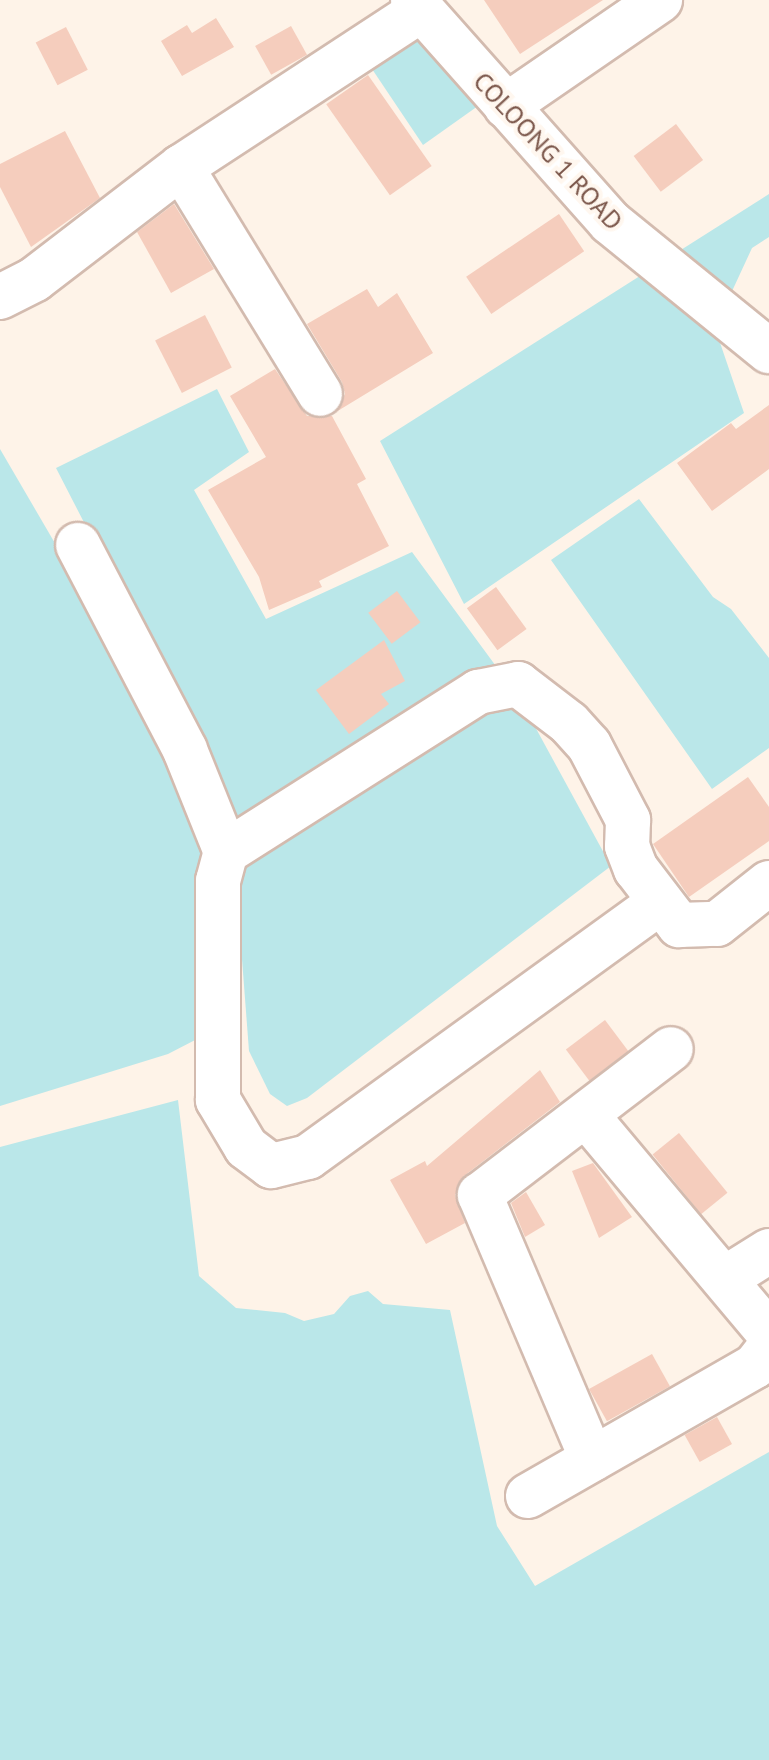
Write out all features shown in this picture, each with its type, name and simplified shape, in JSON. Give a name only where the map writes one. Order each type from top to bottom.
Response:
[{"type":"street","points":[[506,106],[660,0]]},
{"type":"street","points":[[0,297],[35,279],[181,167],[417,5]]},
{"type":"street","name":"COLOONG 1 ROAD","points":[[417,5],[610,222],[769,351]]},
{"type":"street","points":[[181,167],[320,394]]},
{"type":"street","points":[[78,545],[185,750],[226,852],[218,881],[218,1100],[246,1147],[271,1166],[308,1157],[659,903]]},
{"type":"street","points":[[226,852],[478,692],[501,684],[518,684],[569,723],[589,745],[628,820],[627,846],[636,869],[659,903],[679,925],[702,928],[732,915],[769,883]]},
{"type":"street","points":[[592,1459],[480,1195],[671,1049]]},
{"type":"street","points":[[586,1115],[726,1278],[769,1333]]},
{"type":"street","points":[[726,1278],[769,1251]]},
{"type":"street","points":[[528,1496],[755,1366],[769,1348]]},
{"type":"water","points":[[416,20],[485,101],[423,145],[368,63]]},
{"type":"water","points":[[769,194],[769,237],[752,248],[715,328],[744,413],[464,604],[380,441]]},
{"type":"water","points":[[217,389],[249,452],[194,490],[266,619],[412,552],[501,673],[221,836],[144,639],[56,468]]},
{"type":"water","points":[[0,449],[133,677],[204,848],[199,1038],[168,1054],[0,1106]]},
{"type":"water","points":[[639,499],[713,597],[731,609],[769,658],[769,748],[712,789],[551,560]]},
{"type":"water","points":[[515,690],[611,866],[307,1098],[287,1106],[270,1094],[249,1051],[234,854]]},
{"type":"water","points":[[178,1100],[199,1276],[236,1308],[285,1313],[304,1321],[334,1314],[350,1296],[368,1291],[383,1304],[450,1310],[497,1526],[535,1586],[769,1452],[769,1760],[0,1760],[0,1147]]},
{"type":"building","points":[[484,0],[603,0],[520,54]]},
{"type":"building","points":[[216,18],[234,47],[182,76],[161,41],[187,25],[192,33]]},
{"type":"building","points":[[291,26],[307,55],[271,75],[255,46]]},
{"type":"building","points":[[66,27],[88,70],[57,85],[36,42]]},
{"type":"building","points":[[368,75],[432,166],[390,195],[326,104]]},
{"type":"building","points":[[676,124],[703,160],[661,192],[634,156]]},
{"type":"building","points":[[65,131],[100,198],[31,247],[0,187],[0,164]]},
{"type":"building","points":[[174,204],[214,269],[171,293],[137,232]]},
{"type":"building","points":[[559,214],[584,251],[491,314],[466,277]]},
{"type":"building","points":[[367,289],[378,307],[397,293],[433,353],[336,412],[345,394],[342,382],[307,324]]},
{"type":"building","points":[[205,315],[232,368],[182,393],[155,340]]},
{"type":"building","points":[[275,369],[307,416],[332,416],[366,479],[357,484],[389,546],[319,581],[322,587],[269,610],[259,577],[208,490],[266,457],[230,396]]},
{"type":"building","points":[[769,405],[769,469],[712,511],[677,463],[731,423],[736,429]]},
{"type":"building","points":[[496,587],[527,629],[497,650],[467,608]]},
{"type":"building","points":[[397,591],[420,622],[392,644],[368,613]]},
{"type":"building","points":[[384,640],[405,681],[381,694],[389,704],[349,734],[316,690]]},
{"type":"building","points":[[748,777],[769,807],[769,841],[689,897],[653,844]]},
{"type":"building","points":[[605,1020],[628,1051],[589,1081],[566,1049]]},
{"type":"building","points":[[540,1070],[560,1102],[464,1176],[455,1195],[465,1223],[426,1244],[390,1180],[425,1161],[427,1166]]},
{"type":"building","points":[[679,1133],[727,1193],[701,1214],[653,1154]]},
{"type":"building","points":[[593,1163],[632,1217],[599,1238],[572,1171]]},
{"type":"building","points":[[526,1192],[545,1225],[525,1237],[511,1203]]},
{"type":"building","points":[[652,1354],[670,1386],[607,1421],[589,1389]]},
{"type":"building","points":[[717,1417],[732,1444],[700,1462],[685,1435]]}]
